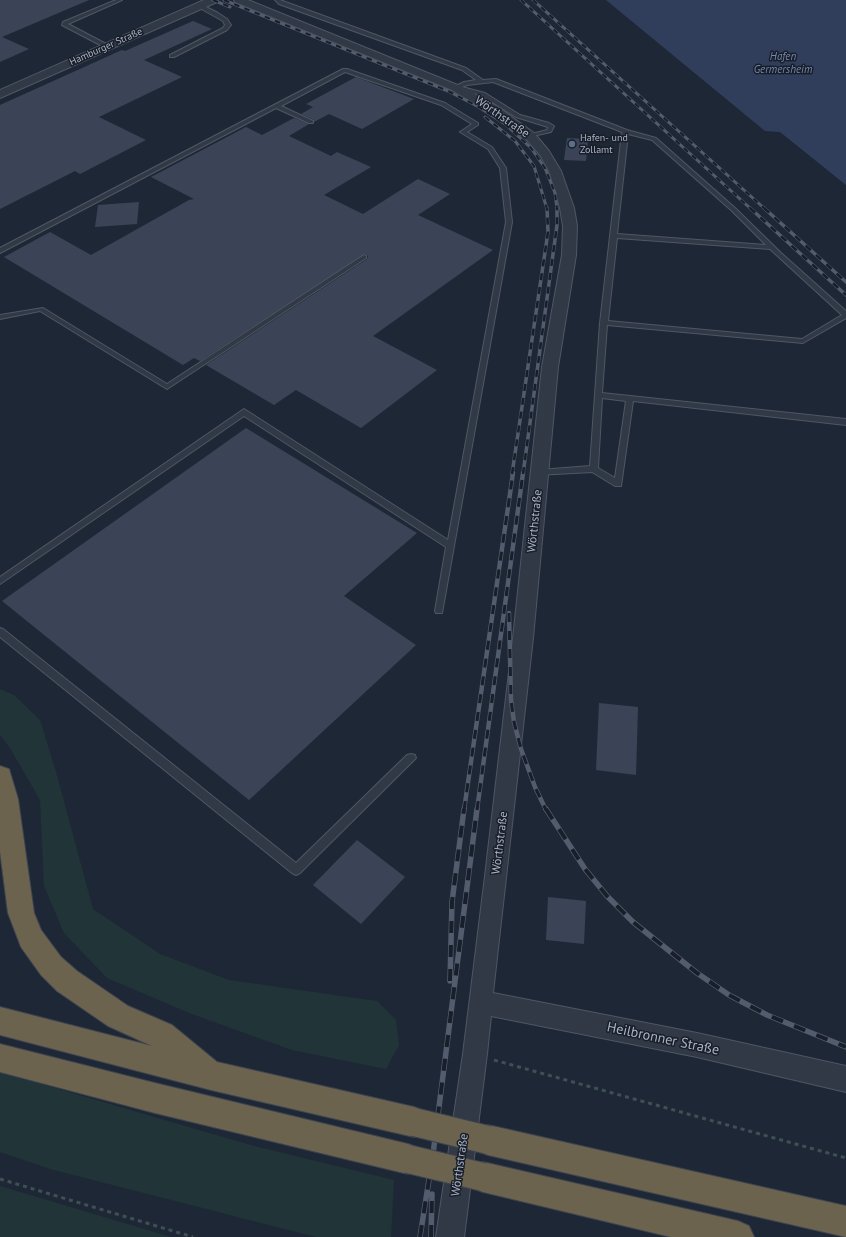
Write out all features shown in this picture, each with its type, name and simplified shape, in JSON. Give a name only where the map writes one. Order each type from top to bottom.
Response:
[{"type":"highway","points":[[0,777],[6,799],[4,825],[21,913],[31,938],[51,966],[67,982],[118,1016],[162,1036],[211,1075]]},
{"type":"highway","points":[[0,1021],[211,1075],[846,1222]]},
{"type":"highway","points":[[0,1058],[155,1098],[738,1237]]},
{"type":"street","name":"Hamburger Straße","points":[[0,94],[212,0]]},
{"type":"street","name":"Wörthstraße","points":[[239,0],[456,88],[494,110],[530,136],[545,154],[555,171],[567,208],[570,226],[569,255],[550,367],[540,473],[497,868],[475,1054],[450,1237]]},
{"type":"street","name":"Heilbronner Straße","points":[[480,1002],[697,1045],[846,1079]]},
{"type":"lane","points":[[108,47],[66,25],[65,23],[120,0]]},
{"type":"lane","points":[[278,0],[281,3],[464,70],[481,81]]},
{"type":"lane","points":[[172,56],[225,30],[228,25],[225,20],[200,6]]},
{"type":"lane","points":[[0,251],[345,70],[443,104],[476,124],[463,132],[490,148],[503,168],[510,222],[439,611]]},
{"type":"lane","points":[[456,88],[466,83],[494,80],[625,131],[654,139],[734,209],[772,247],[846,315],[803,341],[604,324]]},
{"type":"lane","points":[[456,88],[483,94],[518,116],[551,126],[549,131],[530,136]]},
{"type":"lane","points":[[276,106],[312,122]]},
{"type":"lane","points":[[594,469],[604,324],[625,131]]},
{"type":"lane","points":[[613,236],[772,247]]},
{"type":"lane","points":[[0,318],[41,309],[167,386],[364,257]]},
{"type":"lane","points":[[598,395],[846,422]]},
{"type":"lane","points":[[540,473],[576,469],[594,469],[618,484],[630,399]]},
{"type":"lane","points":[[0,581],[244,412],[451,546]]},
{"type":"lane","points":[[0,632],[296,870],[411,758]]},
{"type":"path","points":[[475,1054],[846,1158]]},
{"type":"path","points":[[0,1179],[193,1237]]},
{"type":"green space","points":[[0,689],[14,695],[40,720],[56,772],[93,909],[160,954],[229,980],[377,1001],[396,1020],[399,1045],[386,1069],[292,1050],[189,1013],[107,978],[64,933],[44,886],[40,800],[10,748],[0,735]]},
{"type":"green space","points":[[0,1072],[254,1146],[394,1180],[391,1237],[316,1237],[50,1169],[0,1152]]},
{"type":"green space","points":[[0,1186],[171,1237],[0,1237]]},
{"type":"water","name":"Hafen Germersheim","points":[[606,0],[846,0],[846,185],[780,132],[765,131]]},
{"type":"building","points":[[0,0],[89,0],[2,37],[29,49],[0,62]]},
{"type":"building","points":[[193,21],[212,29],[144,60],[182,77],[99,117],[146,140],[80,174],[75,171],[0,209],[0,105],[122,50],[125,51]]},
{"type":"building","points":[[356,77],[414,99],[362,129],[329,114],[314,122],[314,120],[301,114],[313,107],[306,104]]},
{"type":"building","points":[[294,118],[309,124],[289,136],[331,156],[337,152],[371,167],[324,195],[363,214],[418,179],[450,194],[418,215],[493,250],[373,336],[437,370],[361,428],[296,390],[274,405],[206,365],[367,259],[368,256],[365,254],[200,361],[194,358],[183,365],[4,257],[50,232],[91,255],[189,200],[194,199],[151,177],[246,127],[262,135]]},
{"type":"building","points":[[567,138],[588,139],[586,161],[564,160]]},
{"type":"building","points":[[139,202],[137,224],[95,227],[98,205]]},
{"type":"building","points":[[246,428],[417,533],[344,596],[416,645],[249,800],[2,601]]},
{"type":"building","points":[[599,703],[638,707],[636,775],[596,770]]},
{"type":"building","points":[[357,840],[405,877],[361,924],[313,885]]},
{"type":"building","points":[[548,897],[586,901],[584,944],[546,940]]},
{"type":"railway","points":[[213,0],[230,7]]},
{"type":"railway","points":[[224,0],[448,91],[477,106],[505,124],[531,148],[545,168],[555,193],[557,209]]},
{"type":"railway","points":[[521,0],[751,209]]},
{"type":"railway","points":[[533,0],[765,209]]},
{"type":"railway","points":[[485,117],[515,141],[534,166],[547,209]]},
{"type":"railway","points":[[512,474],[548,232],[547,208]]},
{"type":"railway","points":[[750,208],[846,295]]},
{"type":"railway","points":[[764,208],[846,282]]},
{"type":"railway","points":[[523,474],[557,225],[557,209]]},
{"type":"railway","points":[[464,810],[513,473]]},
{"type":"railway","points":[[477,810],[523,473]]},
{"type":"railway","points":[[509,613],[511,700],[514,722],[521,749],[535,787],[546,810]]},
{"type":"railway","points":[[450,981],[452,902],[464,809]]},
{"type":"railway","points":[[420,1237],[433,1154],[477,809]]},
{"type":"railway","points":[[546,809],[585,869],[607,896],[633,922],[697,973],[729,995],[767,1015],[846,1047]]},
{"type":"railway","points":[[431,1237],[432,1194]]},
{"type":"place","name":"Hafen- und Zollamt","points":[[572,144]]}]
